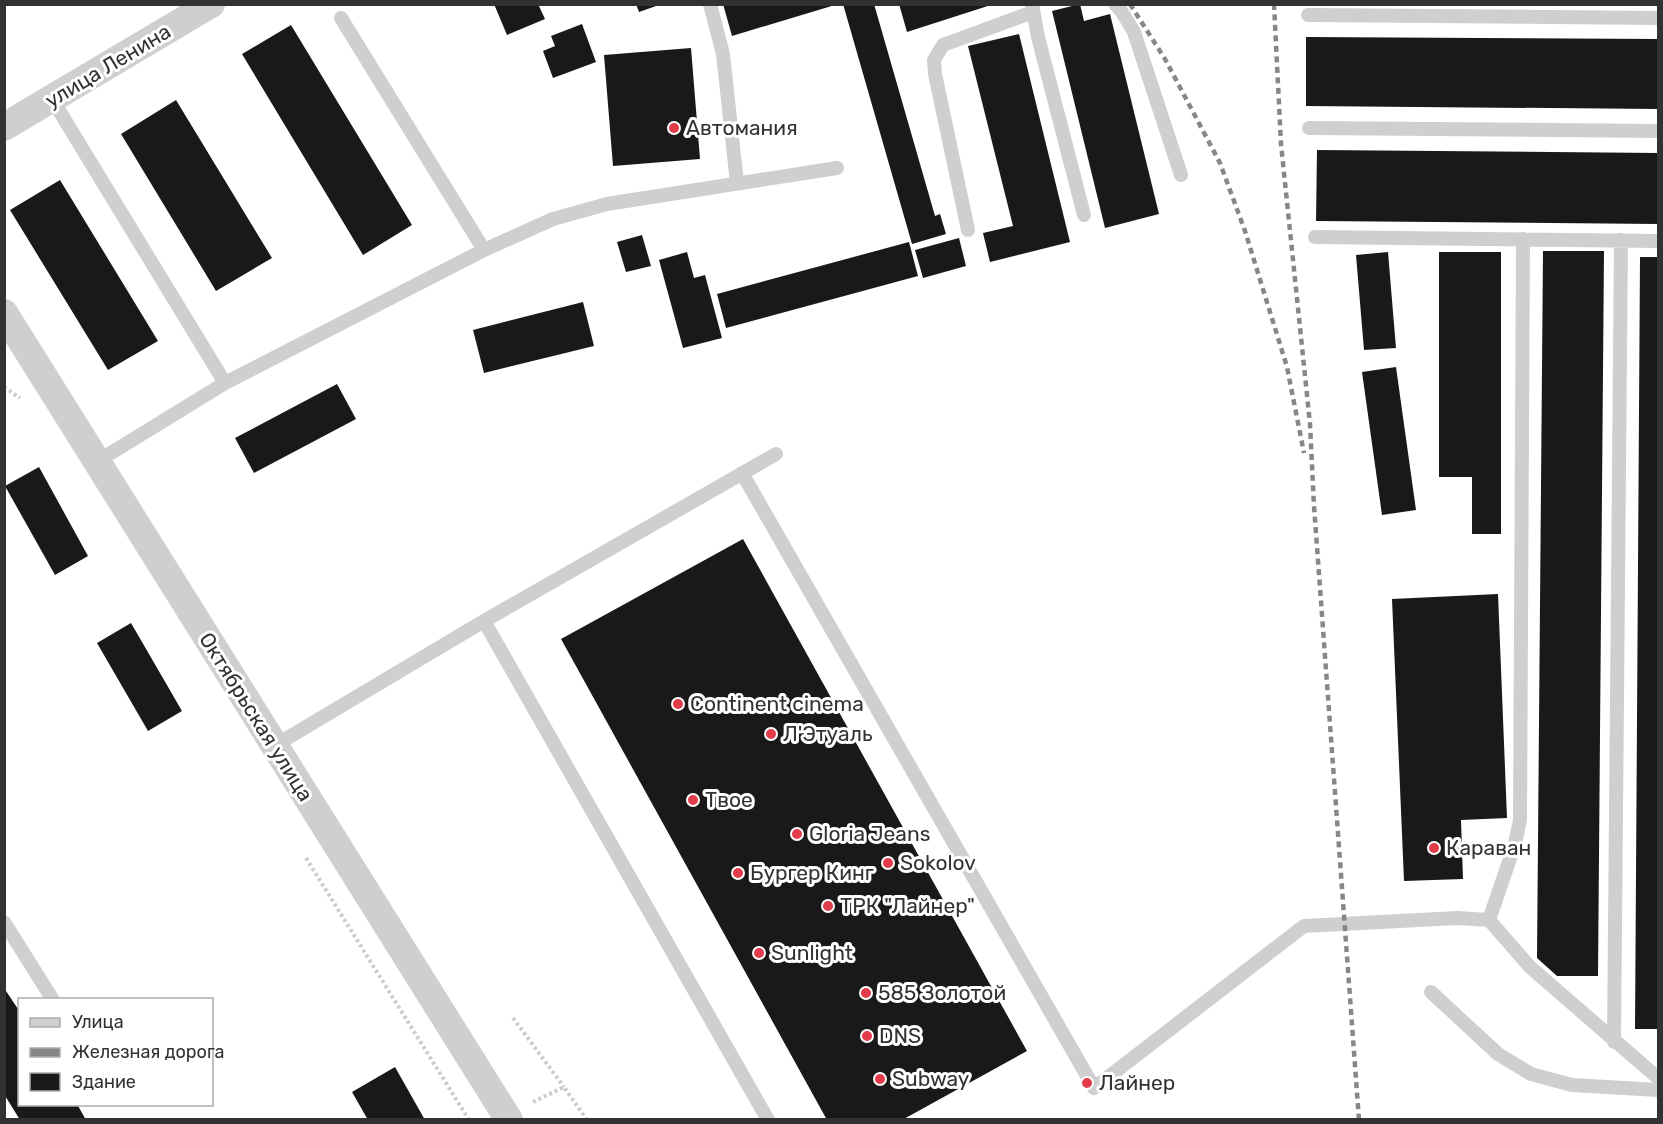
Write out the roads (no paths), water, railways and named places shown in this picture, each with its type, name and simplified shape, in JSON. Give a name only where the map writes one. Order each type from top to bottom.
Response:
[{"type":"street","name":"улица Ленина","points":[[4,128],[212,4]]},
{"type":"street","name":"Октябрьская улица","points":[[4,313],[508,1118]]},
{"type":"lane","points":[[710,4],[723,54],[737,183]]},
{"type":"lane","points":[[1115,4],[1134,32],[1181,175]]},
{"type":"lane","points":[[968,230],[934,60],[943,45],[1032,8],[1084,215]]},
{"type":"lane","points":[[1308,15],[1659,18]]},
{"type":"lane","points":[[341,18],[484,250]]},
{"type":"lane","points":[[52,99],[225,383]]},
{"type":"lane","points":[[1309,128],[1659,131]]},
{"type":"lane","points":[[98,461],[225,383],[484,250],[553,219],[607,204],[837,168]]},
{"type":"lane","points":[[1315,237],[1659,241]]},
{"type":"lane","points":[[1489,920],[1515,844],[1520,820],[1523,239]]},
{"type":"lane","points":[[1614,1041],[1622,240]]},
{"type":"lane","points":[[274,746],[484,621],[776,454]]},
{"type":"lane","points":[[742,473],[1094,1088],[1304,926],[1457,918],[1489,920],[1530,967],[1659,1078]]},
{"type":"lane","points":[[484,621],[768,1119]]},
{"type":"lane","points":[[4,922],[52,998]]},
{"type":"lane","points":[[1431,992],[1498,1054],[1531,1074],[1572,1085],[1659,1090]]},
{"type":"railway","points":[[1130,4],[1165,59],[1220,163],[1245,231],[1287,367],[1304,453]]},
{"type":"railway","points":[[1274,4],[1281,144],[1310,424],[1359,1120]]},
{"type":"place","name":"Автомания","points":[[674,128]]},
{"type":"place","name":"Continent cinema","points":[[678,704]]},
{"type":"place","name":"Л'Этуаль","points":[[771,734]]},
{"type":"place","name":"Твое","points":[[693,800]]},
{"type":"place","name":"Gloria Jeans","points":[[797,834]]},
{"type":"place","name":"Караван","points":[[1434,848]]},
{"type":"place","name":"Sokolov","points":[[888,863]]},
{"type":"place","name":"Бургер Кинг","points":[[738,873]]},
{"type":"place","name":"ТРК \"Лайнер\"","points":[[828,906]]},
{"type":"place","name":"Sunlight","points":[[759,953]]},
{"type":"place","name":"585 Золотой","points":[[866,993]]},
{"type":"place","name":"DNS","points":[[867,1036]]},
{"type":"place","name":"Subway","points":[[880,1079]]},
{"type":"place","name":"Лайнер","points":[[1087,1083]]}]
